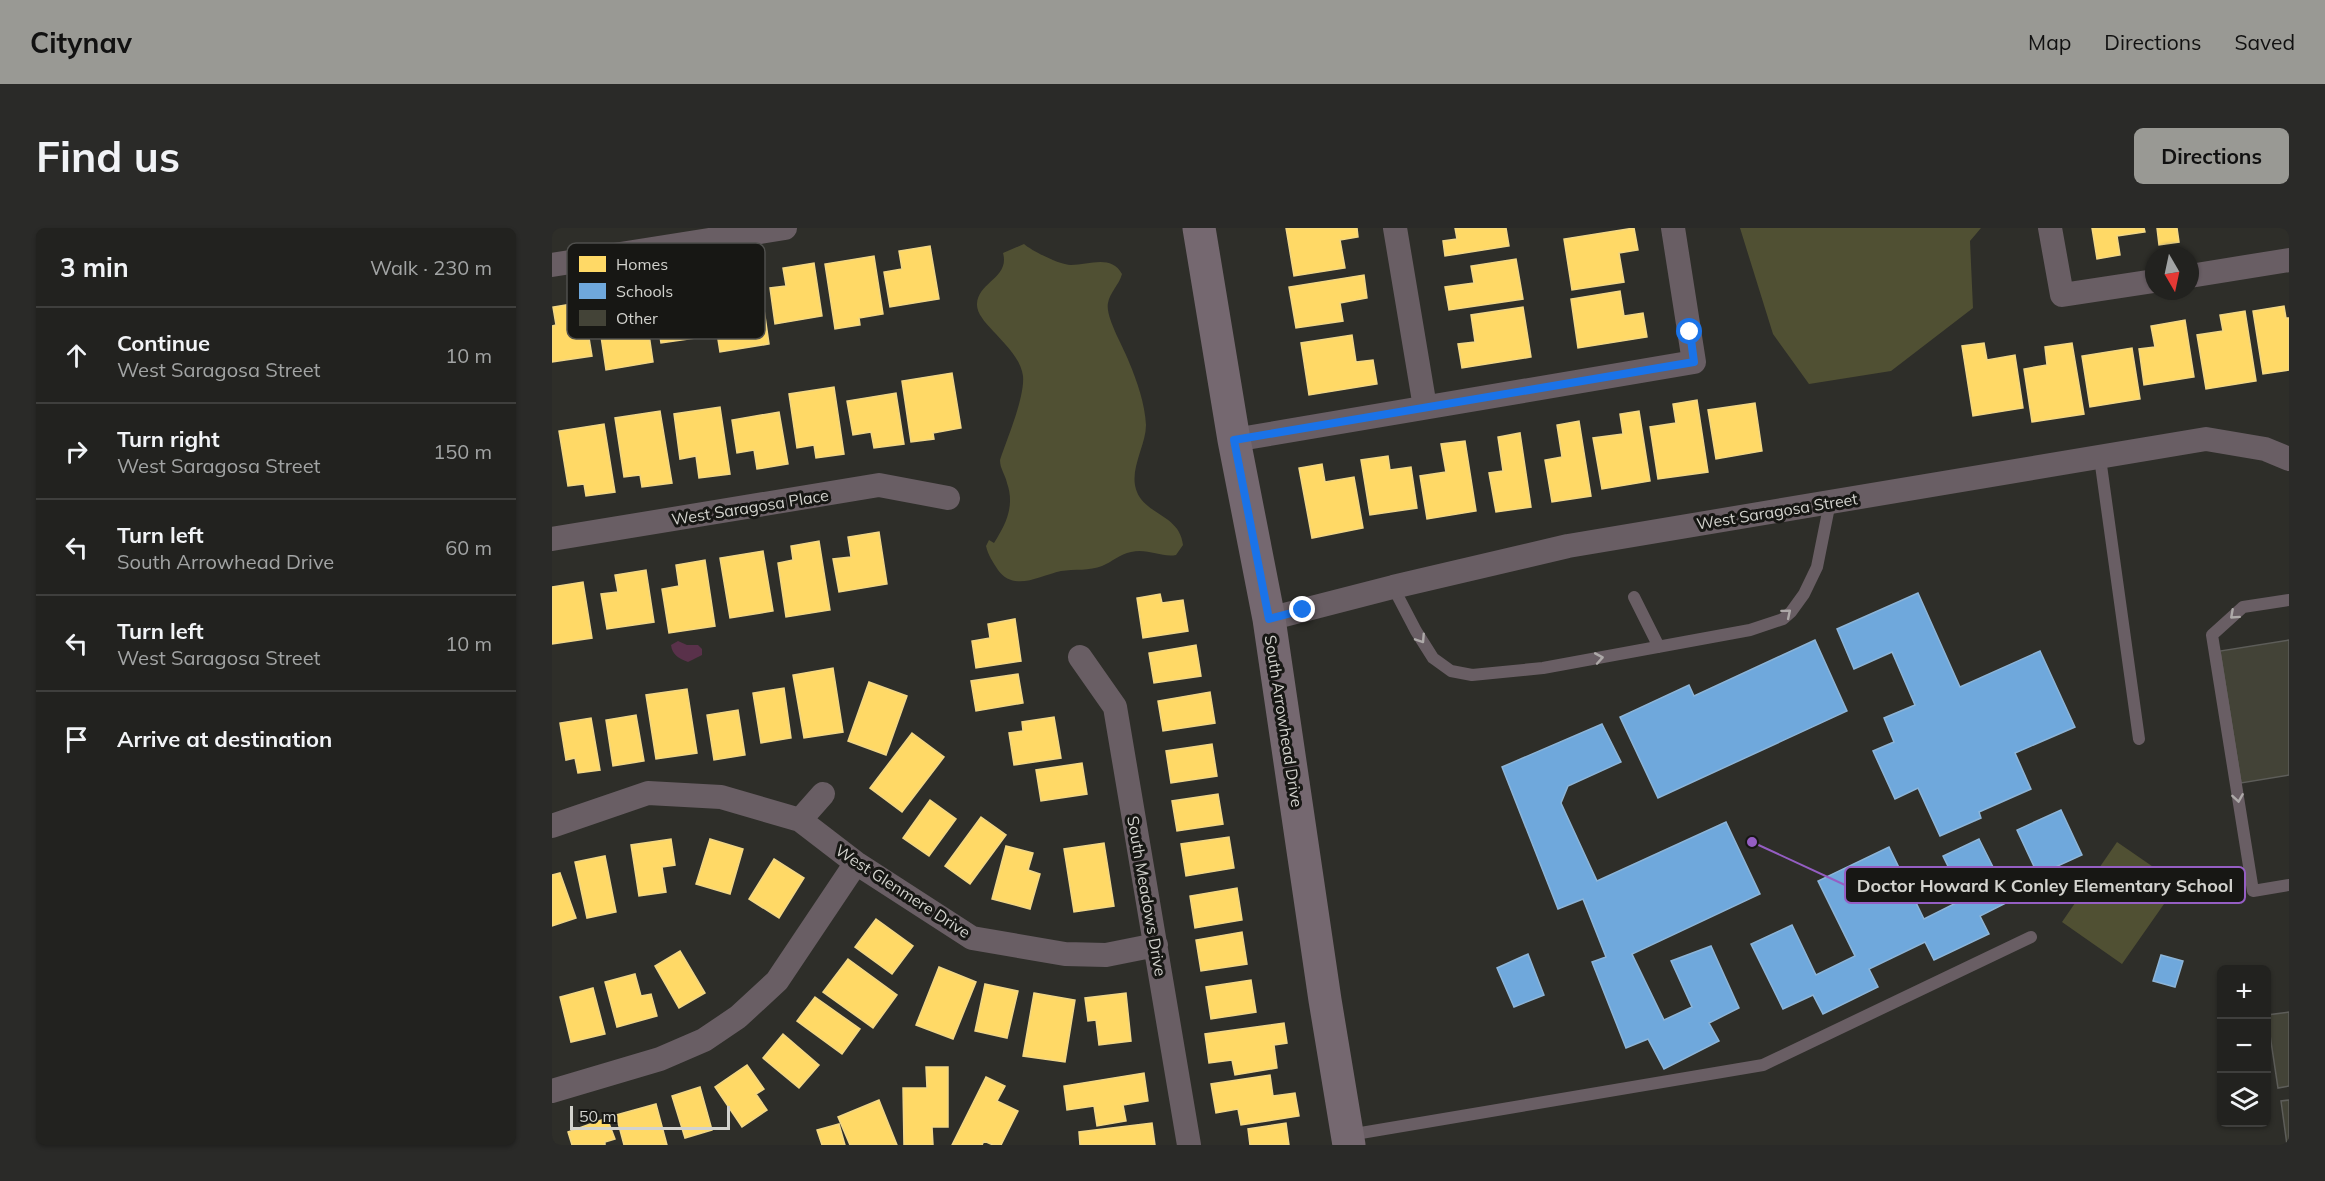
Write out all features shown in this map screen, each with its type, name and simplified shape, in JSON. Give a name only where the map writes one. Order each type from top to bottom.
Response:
[{"type":"street","points":[[691,243],[785,228]]},
{"type":"street","name":"South Arrowhead Drive","points":[[1199,228],[1234,440],[1269,619],[1348,1140]]},
{"type":"street","points":[[1395,228],[1425,408]]},
{"type":"street","points":[[1234,440],[1694,362],[1673,228]]},
{"type":"street","points":[[2050,228],[2062,296],[2145,282]]},
{"type":"street","points":[[2199,275],[2289,260]]},
{"type":"street","points":[[552,265],[567,263]]},
{"type":"street","name":"West Saragosa Street","points":[[1269,619],[1568,546],[2206,439],[2265,449],[2289,459]]},
{"type":"street","name":"West Saragosa Place","points":[[552,540],[879,485],[948,498]]},
{"type":"street","name":"South Meadows Drive","points":[[1080,657],[1115,707],[1189,1145]]},
{"type":"street","name":"West Glenmere Drive","points":[[552,826],[648,793],[721,796],[800,820],[856,863],[972,938],[1065,954],[1106,955],[1156,945]]},
{"type":"street","points":[[800,820],[823,794]]},
{"type":"street","points":[[552,1091],[660,1059],[704,1040],[738,1017],[777,981],[856,863]]},
{"type":"lane","points":[[2100,458],[2139,739]]},
{"type":"lane","points":[[1393,587],[1433,658],[1451,671],[1472,675],[1543,668],[1749,630],[1783,619],[1804,594],[1817,567],[1830,502]]},
{"type":"lane","points":[[1634,597],[1659,647]]},
{"type":"lane","points":[[2289,600],[2243,607],[2212,635],[2253,891],[2289,885]]},
{"type":"lane","points":[[1348,1140],[1763,1065],[2031,937]]},
{"type":"green space","points":[[1740,228],[1981,228],[1970,241],[1973,308],[1891,371],[1809,384],[1773,334]]},
{"type":"green space","points":[[1024,244],[1039,254],[1060,263],[1071,265],[1106,262],[1112,264],[1122,274],[1109,299],[1108,309],[1138,385],[1145,417],[1145,433],[1136,467],[1135,484],[1141,500],[1170,521],[1181,535],[1183,545],[1176,555],[1137,551],[1123,554],[1097,568],[1061,571],[1036,579],[1019,581],[1004,577],[989,555],[986,546],[989,540],[994,543],[1010,507],[1009,491],[1000,460],[1018,406],[1023,376],[1014,355],[983,319],[977,304],[982,290],[1002,268],[1003,253]]},
{"type":"green space","points":[[2117,842],[2178,884],[2122,964],[2062,922]]},
{"type":"shaded area","points":[[678,641],[687,645],[698,645],[702,649],[702,655],[688,662],[679,658],[671,645]]},
{"type":"building: Homes","points":[[1286,228],[1357,228],[1358,237],[1340,240],[1345,268],[1294,276]]},
{"type":"building: Homes","points":[[1455,228],[1506,228],[1509,246],[1445,256],[1443,241],[1457,239]]},
{"type":"building: Homes","points":[[1634,228],[1638,250],[1619,253],[1624,282],[1572,290],[1564,239]]},
{"type":"building: Homes","points":[[2092,228],[2144,228],[2145,232],[2117,236],[2120,255],[2097,259]]},
{"type":"building: Homes","points":[[2157,228],[2177,228],[2179,242],[2159,245]]},
{"type":"building: Homes","points":[[930,246],[939,299],[890,307],[884,272],[902,269],[899,251]]},
{"type":"building: Homes","points":[[874,256],[883,314],[859,318],[860,325],[835,329],[825,264]]},
{"type":"building: Homes","points":[[1516,259],[1523,299],[1449,310],[1445,287],[1474,283],[1471,266]]},
{"type":"building: Homes","points":[[814,263],[822,316],[775,324],[770,288],[786,286],[783,268]]},
{"type":"building: Homes","points":[[1364,275],[1367,298],[1340,303],[1343,321],[1296,328],[1289,287]]},
{"type":"building: Homes","points":[[1620,291],[1624,316],[1643,313],[1647,337],[1578,348],[1571,299]]},
{"type":"building: Homes","points":[[567,305],[567,339],[589,339],[592,356],[552,362],[552,326],[556,325],[553,307]]},
{"type":"building: Homes","points":[[2284,306],[2286,318],[2289,318],[2289,370],[2263,374],[2253,311]]},
{"type":"building: Homes","points":[[1523,307],[1531,357],[1462,368],[1458,344],[1475,342],[1471,315]]},
{"type":"building: Homes","points":[[2245,311],[2256,381],[2206,389],[2197,335],[2223,331],[2220,315]]},
{"type":"building: Homes","points":[[765,316],[769,344],[720,352],[718,339],[765,339]]},
{"type":"building: Homes","points":[[2185,320],[2194,377],[2144,385],[2139,349],[2155,347],[2151,326]]},
{"type":"building: Homes","points":[[1352,335],[1356,362],[1373,360],[1377,384],[1309,395],[1301,343]]},
{"type":"building: Homes","points":[[601,339],[650,339],[653,362],[606,370]]},
{"type":"building: Homes","points":[[660,339],[688,339],[661,343]]},
{"type":"building: Homes","points":[[1984,343],[1987,360],[2015,355],[2023,408],[1973,416],[1962,346]]},
{"type":"building: Homes","points":[[2072,343],[2084,414],[2032,422],[2024,369],[2047,365],[2045,347]]},
{"type":"building: Homes","points":[[2132,348],[2140,399],[2090,407],[2082,356]]},
{"type":"building: Homes","points":[[952,373],[961,428],[933,433],[934,439],[911,442],[902,381]]},
{"type":"building: Homes","points":[[834,387],[844,454],[816,458],[814,445],[797,448],[789,394]]},
{"type":"building: Homes","points":[[896,393],[904,444],[874,448],[871,432],[853,435],[847,401]]},
{"type":"building: Homes","points":[[1697,400],[1708,472],[1658,479],[1650,427],[1676,423],[1673,404]]},
{"type":"building: Homes","points":[[1755,403],[1762,451],[1716,459],[1708,410]]},
{"type":"building: Homes","points":[[720,407],[730,474],[699,478],[696,456],[680,459],[674,414]]},
{"type":"building: Homes","points":[[660,411],[672,483],[642,487],[640,475],[624,477],[615,418]]},
{"type":"building: Homes","points":[[1639,411],[1650,481],[1602,489],[1593,438],[1623,434],[1620,414]]},
{"type":"building: Homes","points":[[779,412],[788,464],[757,469],[754,450],[737,453],[732,420]]},
{"type":"building: Homes","points":[[1579,421],[1591,496],[1552,502],[1545,460],[1562,457],[1557,425]]},
{"type":"building: Homes","points":[[604,424],[615,492],[586,496],[584,484],[568,486],[559,431]]},
{"type":"building: Homes","points":[[1520,433],[1531,507],[1496,512],[1489,473],[1503,471],[1498,437]]},
{"type":"building: Homes","points":[[1465,441],[1476,511],[1427,519],[1420,476],[1446,472],[1441,444]]},
{"type":"building: Homes","points":[[1388,456],[1390,470],[1411,467],[1417,508],[1370,515],[1361,460]]},
{"type":"building: Homes","points":[[1322,464],[1325,482],[1354,477],[1363,528],[1312,538],[1299,468]]},
{"type":"building: Homes","points":[[879,532],[887,584],[839,592],[833,559],[851,557],[848,537]]},
{"type":"building: Homes","points":[[819,541],[830,610],[786,617],[778,563],[793,560],[791,546]]},
{"type":"building: Homes","points":[[763,551],[773,611],[730,618],[720,558]]},
{"type":"building: Homes","points":[[705,560],[715,626],[669,633],[662,589],[679,586],[676,565]]},
{"type":"building: Homes","points":[[646,570],[654,622],[607,629],[601,594],[618,592],[615,575]]},
{"type":"building: Homes","points":[[583,582],[592,638],[552,644],[552,587]]},
{"type":"building: Homes","points":[[1160,594],[1162,603],[1183,600],[1188,631],[1143,638],[1137,598]]},
{"type":"building: Homes","points":[[1015,619],[1021,661],[976,668],[972,641],[990,638],[988,624]]},
{"type":"building: Homes","points":[[1196,645],[1201,676],[1154,683],[1149,653]]},
{"type":"building: Homes","points":[[833,668],[843,732],[804,738],[793,675]]},
{"type":"building: Homes","points":[[1018,674],[1023,703],[976,711],[971,681]]},
{"type":"building: Homes","points":[[869,682],[907,696],[886,755],[848,741]]},
{"type":"building: Homes","points":[[784,688],[791,738],[761,743],[753,693]]},
{"type":"building: Homes","points":[[687,689],[697,753],[656,759],[646,695]]},
{"type":"building: Homes","points":[[1210,692],[1215,723],[1163,731],[1158,701]]},
{"type":"building: Homes","points":[[738,710],[745,755],[714,760],[707,715]]},
{"type":"building: Homes","points":[[636,715],[644,761],[613,766],[606,720]]},
{"type":"building: Homes","points":[[1054,717],[1061,758],[1014,765],[1009,733],[1023,731],[1022,722]]},
{"type":"building: Homes","points":[[591,718],[600,770],[578,773],[575,758],[566,760],[560,723]]},
{"type":"building: Homes","points":[[912,733],[944,757],[902,812],[870,788]]},
{"type":"building: Homes","points":[[1212,744],[1217,776],[1171,783],[1166,751]]},
{"type":"building: Homes","points":[[1082,763],[1087,794],[1041,801],[1036,770]]},
{"type":"building: Homes","points":[[1218,794],[1223,824],[1177,831],[1172,801]]},
{"type":"building: Homes","points":[[930,800],[956,819],[929,856],[903,838]]},
{"type":"building: Homes","points":[[981,817],[1006,835],[970,884],[945,866]]},
{"type":"building: Homes","points":[[1229,837],[1234,868],[1186,876],[1181,844]]},
{"type":"building: Homes","points":[[671,839],[675,865],[662,867],[666,892],[639,896],[631,845]]},
{"type":"building: Homes","points":[[710,839],[743,849],[730,894],[696,884]]},
{"type":"building: Homes","points":[[1104,843],[1114,906],[1074,912],[1064,849]]},
{"type":"building: Homes","points":[[1006,846],[1033,853],[1028,870],[1040,874],[1030,909],[992,899]]},
{"type":"building: Homes","points":[[605,856],[616,912],[587,918],[575,862]]},
{"type":"building: Homes","points":[[774,859],[804,878],[779,918],[749,899]]},
{"type":"building: Homes","points":[[560,873],[576,918],[552,926],[552,875]]},
{"type":"building: Homes","points":[[1237,888],[1242,920],[1195,928],[1190,896]]},
{"type":"building: Homes","points":[[876,919],[913,946],[892,974],[855,947]]},
{"type":"building: Homes","points":[[1242,932],[1247,964],[1201,971],[1196,940]]},
{"type":"building: Homes","points":[[680,951],[705,993],[679,1008],[655,966]]},
{"type":"building: Homes","points":[[848,959],[897,995],[873,1028],[823,992]]},
{"type":"building: Homes","points":[[939,967],[976,982],[953,1039],[916,1025]]},
{"type":"building: Homes","points":[[635,974],[641,996],[651,994],[657,1016],[617,1027],[605,982]]},
{"type":"building: Homes","points":[[1251,980],[1256,1012],[1211,1019],[1206,987]]},
{"type":"building: Homes","points":[[985,984],[1018,991],[1007,1038],[975,1031]]},
{"type":"building: Homes","points":[[593,988],[605,1034],[571,1042],[560,997]]},
{"type":"building: Homes","points":[[1034,993],[1075,1000],[1065,1062],[1023,1056]]},
{"type":"building: Homes","points":[[1126,993],[1131,1041],[1099,1045],[1096,1020],[1088,1021],[1085,998]]},
{"type":"building: Homes","points":[[815,997],[860,1029],[842,1054],[797,1021]]},
{"type":"building: Homes","points":[[1284,1023],[1287,1043],[1274,1045],[1277,1068],[1235,1075],[1232,1060],[1209,1063],[1205,1034]]},
{"type":"building: Homes","points":[[783,1034],[819,1065],[799,1088],[763,1058]]},
{"type":"building: Homes","points":[[747,1065],[764,1089],[756,1094],[767,1110],[742,1127],[715,1087]]},
{"type":"building: Homes","points":[[926,1067],[948,1067],[948,1127],[932,1127],[933,1145],[904,1145],[903,1088],[927,1088]]},
{"type":"building: Homes","points":[[1144,1073],[1148,1101],[1123,1105],[1126,1121],[1097,1126],[1094,1106],[1067,1110],[1064,1086]]},
{"type":"building: Homes","points":[[1270,1075],[1273,1096],[1295,1093],[1299,1116],[1241,1125],[1238,1109],[1216,1113],[1211,1084]]},
{"type":"building: Homes","points":[[986,1077],[1005,1086],[997,1101],[1018,1111],[1001,1145],[993,1145],[984,1141],[982,1145],[952,1145]]},
{"type":"building: Homes","points":[[700,1087],[712,1130],[685,1138],[672,1096]]},
{"type":"building: Homes","points":[[879,1100],[897,1145],[850,1145],[838,1117]]},
{"type":"building: Homes","points":[[656,1104],[667,1145],[624,1145],[616,1115]]},
{"type":"building: Homes","points":[[607,1118],[615,1139],[605,1142],[605,1145],[572,1145],[568,1132]]},
{"type":"building: Homes","points":[[1152,1123],[1155,1145],[1080,1145],[1079,1132]]},
{"type":"building: Homes","points":[[1286,1123],[1289,1145],[1250,1145],[1248,1129]]},
{"type":"building: Homes","points":[[839,1124],[845,1145],[822,1145],[817,1130]]},
{"type":"building: Schools","points":[[1918,593],[1960,687],[2040,651],[2075,727],[2015,753],[2031,789],[1979,812],[1981,818],[1940,836],[1918,788],[1895,799],[1873,751],[1894,742],[1884,718],[1915,705],[1892,652],[1854,669],[1837,629]]},
{"type":"building: Schools","points":[[1815,640],[1847,711],[1658,798],[1620,717],[1689,685],[1694,696]]},
{"type":"building: Schools","points":[[1602,724],[1621,762],[1568,786],[1561,803],[1597,881],[1726,822],[1760,894],[1632,954],[1664,1020],[1692,1007],[1671,961],[1711,946],[1739,1008],[1709,1023],[1719,1041],[1664,1069],[1648,1039],[1626,1048],[1592,962],[1606,957],[1583,899],[1558,909],[1502,767]]},
{"type":"building: Schools","points":[[2061,810],[2082,855],[2038,875],[2017,830]]},
{"type":"building: Schools","points":[[1979,839],[2010,901],[1980,916],[1989,934],[1934,960],[1925,942],[1869,969],[1878,987],[1823,1014],[1813,995],[1783,1009],[1751,944],[1792,925],[1816,975],[1855,956],[1818,881],[1889,847],[1924,919],[1964,899],[1943,856]]},
{"type":"building: Schools","points":[[1528,954],[1544,995],[1514,1007],[1497,968]]},
{"type":"building: Schools","points":[[2161,955],[2183,961],[2175,987],[2153,981]]},
{"type":"building: Other","points":[[2289,640],[2289,775],[2241,783],[2220,651]]},
{"type":"building: Other","points":[[2289,1012],[2289,1086],[2278,1088],[2271,1042],[2271,1014]]},
{"type":"building: Other","points":[[2289,1100],[2289,1145],[2287,1145],[2281,1101]]},
{"type":"place","name":"Doctor Howard K Conley Elementary School","points":[[1752,842]]},
{"type":"route","points":[[1303,610],[1269,619],[1234,440],[1694,362],[1690,332]]}]
